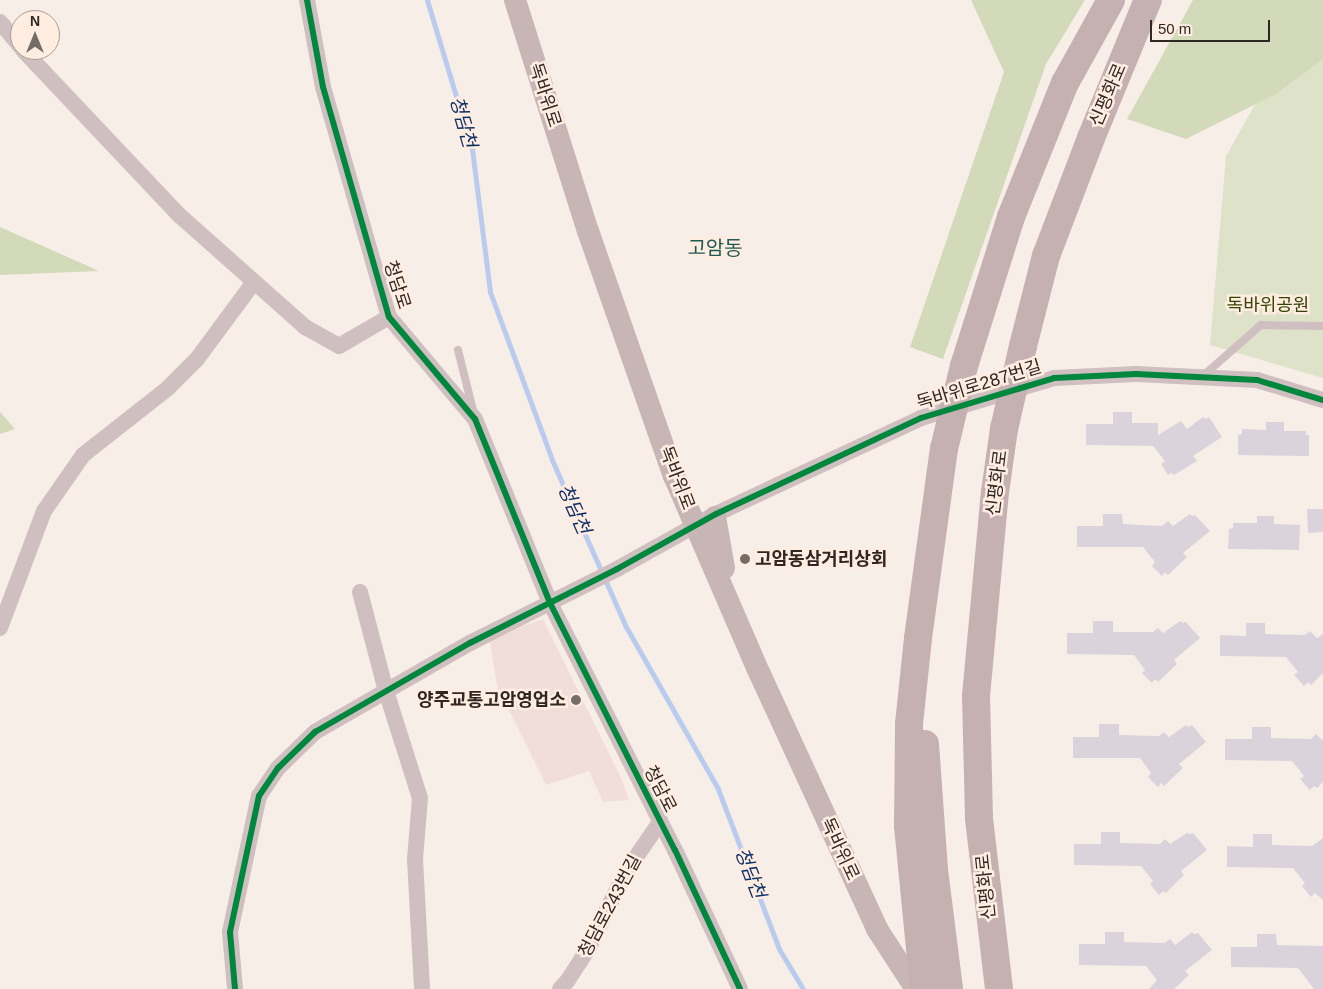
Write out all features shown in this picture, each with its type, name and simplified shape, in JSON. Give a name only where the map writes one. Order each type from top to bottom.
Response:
[{"type":"highway","points":[[924,989],[908,826],[909,724],[918,638],[944,449],[964,366],[1011,217],[1065,83],[1110,0]]},
{"type":"highway","name":"신평화로","points":[[999,989],[979,818],[976,696],[995,492],[1004,429],[1046,256],[1091,138],[1148,0]]},
{"type":"highway","points":[[918,638],[934,870],[949,989]]},
{"type":"main road","name":"독바위로","points":[[514,0],[588,231],[674,476],[709,519],[729,601],[759,672],[877,929],[916,989]]},
{"type":"street","name":"청담로","points":[[307,0],[322,87],[388,317],[475,419],[555,601],[740,989]]},
{"type":"street","points":[[0,22],[10,34]]},
{"type":"street","name":"청담로","points":[[32,60],[179,215],[305,327],[339,346],[388,317]]},
{"type":"street","points":[[0,628],[44,511],[83,455],[168,388],[197,359],[254,282]]},
{"type":"street","name":"독바위로287번길","points":[[709,519],[921,418],[1054,378],[1136,374],[1256,380],[1323,400]]},
{"type":"street","points":[[235,989],[230,932],[260,796],[278,768],[316,732],[470,643],[555,601],[709,519]]},
{"type":"street","points":[[360,592],[386,692],[420,798],[416,859],[422,988]]},
{"type":"street","name":"청담로243번길","points":[[560,989],[588,949],[625,873],[660,822]]},
{"type":"lane","points":[[1204,376],[1261,325],[1323,326]]},
{"type":"lane","points":[[458,350],[475,419]]},
{"type":"shaded area","points":[[543,619],[622,780],[629,800],[603,802],[589,771],[546,785],[512,716],[499,696],[489,638]]},
{"type":"green space","points":[[971,0],[1085,0],[1046,64],[943,359],[910,347],[1004,72]]},
{"type":"green space","points":[[1193,0],[1323,0],[1323,59],[1276,94],[1186,139],[1127,119]]},
{"type":"green space","name":"독바위공원","points":[[1314,0],[1323,0],[1323,378],[1210,345],[1226,156]]},
{"type":"green space","points":[[0,227],[99,271],[0,275]]},
{"type":"green space","points":[[0,412],[15,429],[0,434]]},
{"type":"building","points":[[1113,412],[1132,412],[1132,423],[1158,423],[1158,435],[1181,421],[1187,429],[1203,417],[1206,419],[1209,417],[1222,437],[1193,456],[1197,461],[1174,475],[1171,473],[1168,475],[1161,464],[1165,461],[1153,446],[1086,445],[1086,424],[1113,424]]},
{"type":"building","points":[[1266,422],[1284,422],[1284,431],[1306,431],[1306,435],[1309,435],[1309,456],[1238,455],[1238,435],[1242,434],[1242,429],[1266,430]]},
{"type":"building","points":[[1307,509],[1323,509],[1323,532],[1308,533]]},
{"type":"building","points":[[1103,514],[1122,514],[1123,524],[1162,526],[1168,521],[1173,526],[1190,514],[1192,516],[1195,515],[1210,531],[1183,553],[1187,557],[1168,575],[1165,572],[1162,576],[1152,566],[1155,562],[1143,547],[1077,547],[1077,526],[1103,526]]},
{"type":"building","points":[[1257,516],[1274,516],[1274,524],[1300,525],[1299,550],[1228,549],[1229,529],[1233,528],[1233,523],[1257,523]]},
{"type":"building","points":[[1093,621],[1113,621],[1113,632],[1153,632],[1158,628],[1163,633],[1180,621],[1186,622],[1200,638],[1174,660],[1177,664],[1158,682],[1155,679],[1152,683],[1142,673],[1145,670],[1134,655],[1067,654],[1067,633],[1093,633]]},
{"type":"building","points":[[1246,623],[1265,623],[1265,634],[1305,635],[1310,631],[1317,638],[1323,634],[1323,673],[1311,685],[1308,682],[1304,686],[1294,675],[1298,672],[1286,657],[1220,656],[1220,635],[1246,636]]},
{"type":"building","points":[[1099,724],[1119,724],[1119,735],[1159,736],[1164,732],[1169,737],[1186,725],[1188,727],[1192,725],[1206,742],[1179,764],[1183,768],[1164,786],[1161,783],[1158,787],[1148,777],[1151,773],[1140,758],[1073,758],[1073,737],[1099,737]]},
{"type":"building","points":[[1252,727],[1271,727],[1271,738],[1311,739],[1316,734],[1323,741],[1323,782],[1317,788],[1314,786],[1310,790],[1300,779],[1304,776],[1292,761],[1225,760],[1225,739],[1252,739]]},
{"type":"building","points":[[1101,832],[1120,832],[1120,843],[1160,844],[1165,839],[1170,844],[1187,833],[1193,833],[1207,850],[1181,871],[1184,875],[1166,893],[1163,891],[1159,895],[1150,884],[1153,881],[1141,866],[1074,865],[1074,844],[1101,844]]},
{"type":"building","points":[[1253,834],[1272,834],[1272,845],[1312,846],[1323,838],[1323,900],[1315,893],[1311,897],[1302,886],[1305,883],[1293,868],[1227,867],[1227,846],[1253,847]]},
{"type":"building","points":[[1105,932],[1124,932],[1124,942],[1165,943],[1170,939],[1175,945],[1192,932],[1194,934],[1198,933],[1212,950],[1185,971],[1189,975],[1174,989],[1149,989],[1157,980],[1146,966],[1079,965],[1079,944],[1105,944]]},
{"type":"building","points":[[1257,934],[1276,934],[1277,945],[1323,946],[1323,989],[1314,989],[1298,968],[1231,967],[1231,947],[1257,947]]},
{"type":"waterway","name":"청담천","points":[[427,0],[472,149],[490,292],[552,460],[625,625],[718,789],[779,949],[803,989]]},
{"type":"cycle path","points":[[307,0],[323,87],[389,317],[475,419],[550,603],[675,850],[740,989]]},
{"type":"cycle path","points":[[235,989],[230,932],[259,796],[278,768],[315,732],[470,643],[617,569],[716,514],[921,418],[1054,378],[1136,374],[1257,380],[1323,400]]},
{"type":"place","name":"고암동삼거리상회","points":[[745,559]]},
{"type":"place","name":"양주교통고암영업소","points":[[576,700]]},
{"type":"district","name":"고암동","points":[[715,248]]}]
